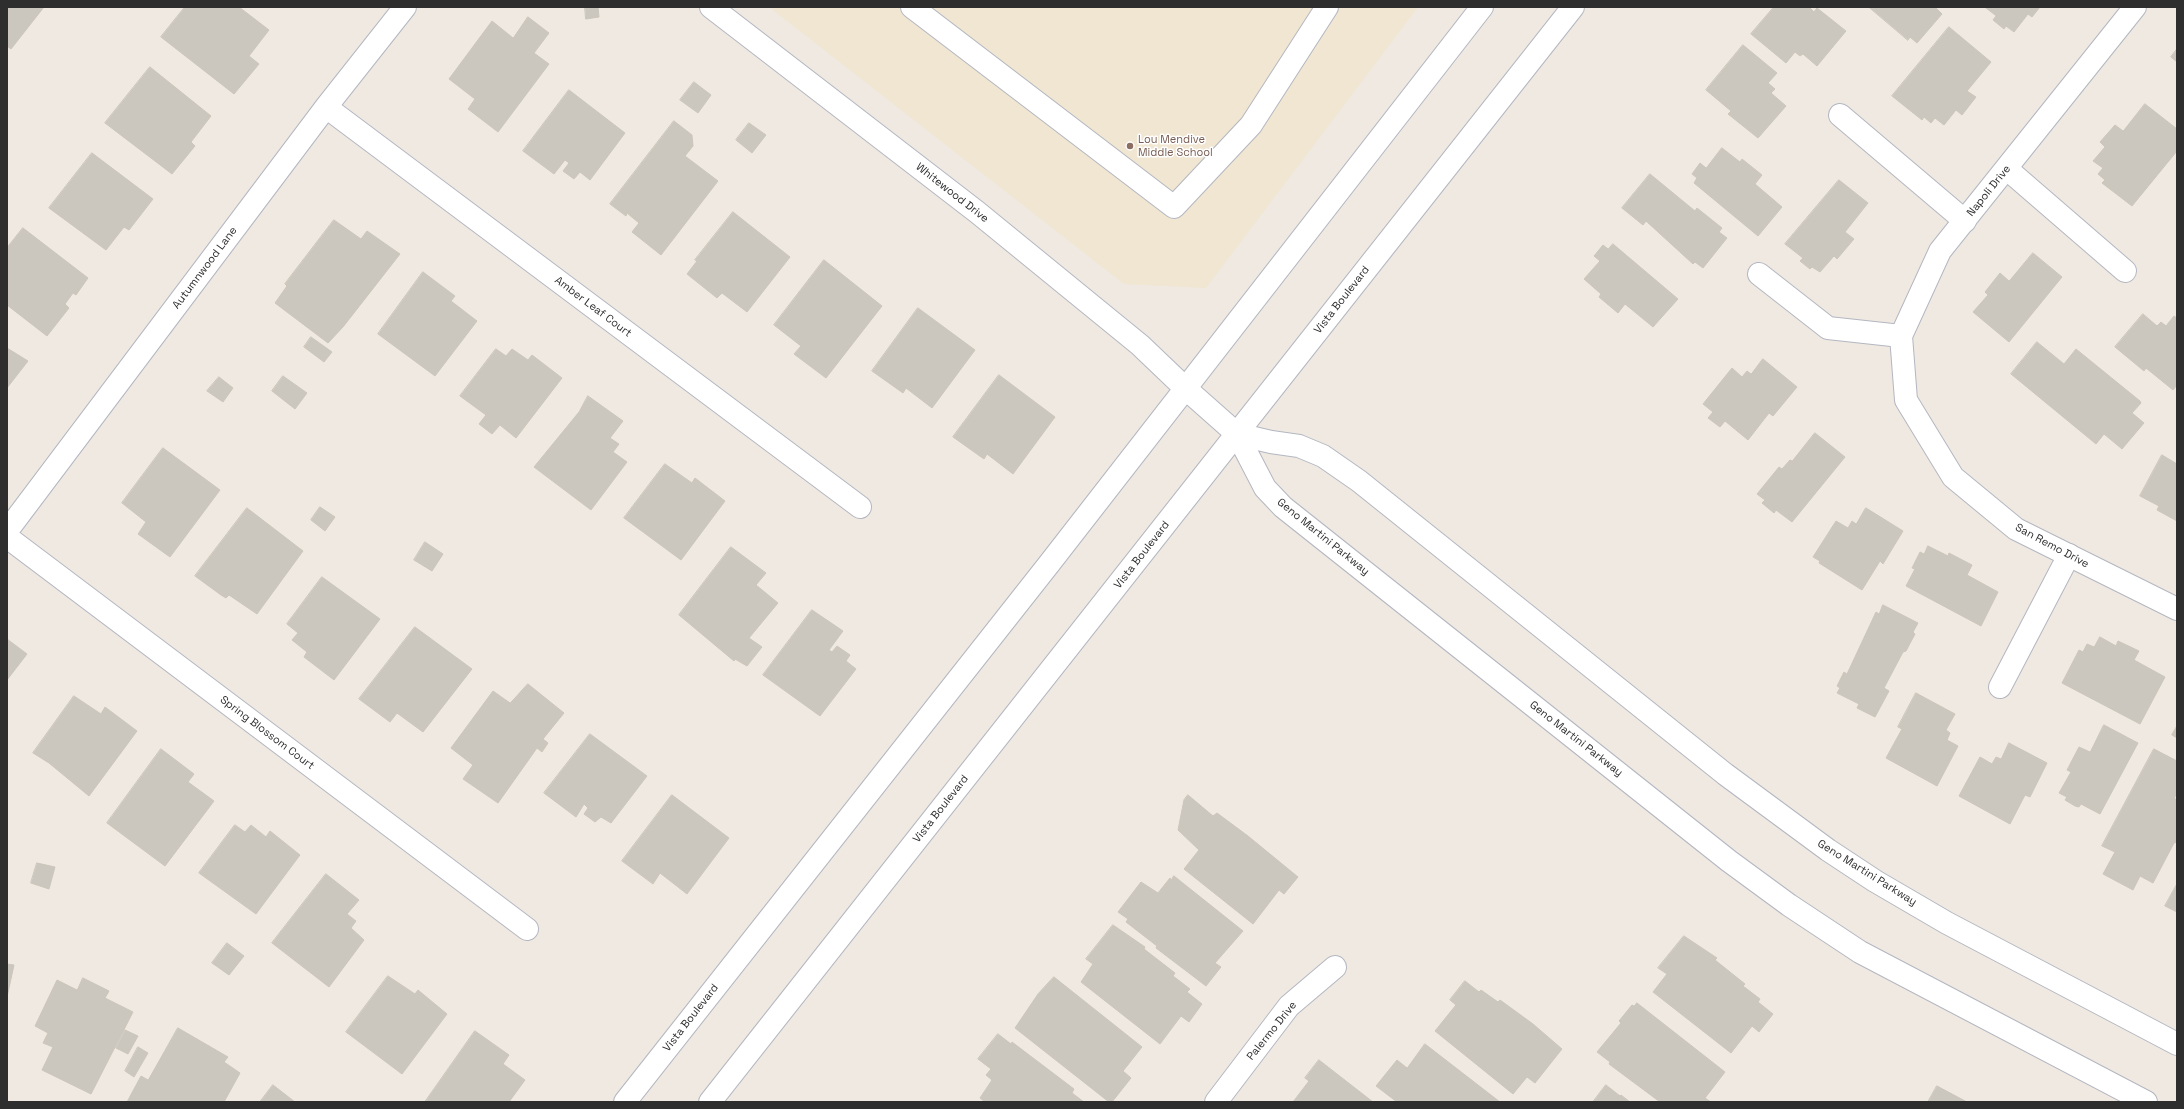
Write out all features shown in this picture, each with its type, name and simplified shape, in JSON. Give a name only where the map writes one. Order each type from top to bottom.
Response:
[{"type":"street","name":"Autumnwood Lane","points":[[7,531],[326,107],[405,7]]},
{"type":"street","points":[[912,7],[1174,207],[1251,125],[1327,7]]},
{"type":"street","name":"Vista Boulevard","points":[[625,1102],[1049,564],[1184,388],[1482,7]]},
{"type":"street","name":"Vista Boulevard","points":[[710,1102],[1572,7]]},
{"type":"street","name":"Napoli Drive","points":[[1906,400],[1901,336],[1940,251],[2135,7]]},
{"type":"street","name":"Whitewood Drive","points":[[720,9],[977,212],[1140,345],[1184,388],[1237,434]]},
{"type":"street","name":"Amber Leaf Court","points":[[326,107],[860,507]]},
{"type":"street","points":[[1840,115],[1965,221]]},
{"type":"street","points":[[2007,169],[2125,271]]},
{"type":"street","points":[[1759,274],[1828,328],[1901,336]]},
{"type":"street","name":"San Remo Drive","points":[[1906,400],[1953,477],[2016,529],[2177,609]]},
{"type":"street","name":"Geno Martini Parkway","points":[[1237,434],[1271,442],[1299,446],[1323,456],[1359,481],[1725,774],[1828,850],[1875,881],[1947,922],[2177,1044]]},
{"type":"street","name":"Geno Martini Parkway","points":[[1237,434],[1266,488],[1283,507],[1729,861],[1860,952],[2146,1102]]},
{"type":"street","name":"Spring Blossom Court","points":[[7,536],[527,929]]},
{"type":"street","points":[[2000,686],[2069,555]]},
{"type":"street","name":"Palermo Drive","points":[[1216,1102],[1289,1006],[1335,967]]},
{"type":"shaded area","name":"Lou Mendive Middle School","points":[[769,7],[1418,7],[1206,288],[1124,284]]},
{"type":"building","points":[[7,7],[44,7],[11,49],[7,46]]},
{"type":"building","points":[[185,7],[239,7],[269,30],[249,56],[259,64],[234,94],[161,37]]},
{"type":"building","points":[[585,7],[598,7],[599,17],[586,19]]},
{"type":"building","points":[[1774,7],[1809,7],[1814,12],[1817,8],[1846,31],[1817,66],[1803,54],[1800,56],[1795,52],[1786,63],[1751,34]]},
{"type":"building","points":[[1869,7],[1935,7],[1942,14],[1917,43],[1910,37],[1908,40]]},
{"type":"building","points":[[1985,7],[2040,7],[2032,17],[2028,14],[2014,32],[2006,26],[2004,29],[1993,20],[1996,16]]},
{"type":"building","points":[[528,17],[549,33],[534,53],[549,64],[498,132],[468,109],[475,99],[449,79],[492,21],[513,38]]},
{"type":"building","points":[[1949,27],[1991,62],[1967,91],[1976,97],[1962,115],[1956,110],[1944,125],[1935,118],[1931,123],[1924,117],[1922,120],[1892,96]]},
{"type":"building","points":[[1743,45],[1777,73],[1768,83],[1775,89],[1771,93],[1786,106],[1758,138],[1728,114],[1731,111],[1706,90]]},
{"type":"building","points":[[2177,49],[2177,62],[2171,57]]},
{"type":"building","points":[[150,67],[211,116],[191,142],[195,146],[172,174],[105,123]]},
{"type":"building","points":[[694,82],[711,95],[698,113],[680,100]]},
{"type":"building","points":[[569,90],[625,133],[590,180],[580,172],[574,179],[563,171],[569,163],[565,160],[554,174],[523,151]]},
{"type":"building","points":[[2145,104],[2177,129],[2177,151],[2132,206],[2102,183],[2105,180],[2098,174],[2103,168],[2093,161],[2105,147],[2100,142],[2115,125],[2123,131]]},
{"type":"building","points":[[674,121],[692,135],[693,146],[685,156],[718,181],[661,255],[632,232],[639,223],[627,213],[626,216],[610,204]]},
{"type":"building","points":[[749,123],[766,135],[752,153],[736,140]]},
{"type":"building","points":[[1722,148],[1740,162],[1742,159],[1762,175],[1755,184],[1782,207],[1758,236],[1694,183],[1697,178],[1692,174],[1700,163],[1706,168]]},
{"type":"building","points":[[92,153],[153,199],[129,230],[124,227],[106,250],[49,208]]},
{"type":"building","points":[[1650,174],[1695,211],[1697,208],[1722,228],[1719,232],[1727,238],[1703,268],[1695,262],[1693,264],[1646,221],[1643,225],[1622,208]]},
{"type":"building","points":[[1839,180],[1868,203],[1845,232],[1854,239],[1837,259],[1834,256],[1820,272],[1812,267],[1810,269],[1800,261],[1803,258],[1785,244]]},
{"type":"building","points":[[733,212],[790,257],[747,312],[722,293],[717,298],[687,274],[697,261],[695,260]]},
{"type":"building","points":[[334,220],[361,239],[367,231],[400,254],[343,327],[328,343],[275,303],[287,286],[285,284]]},
{"type":"building","points":[[23,228],[88,278],[76,295],[73,293],[65,304],[69,308],[47,336],[7,305],[7,248]]},
{"type":"building","points":[[1613,244],[1678,299],[1653,327],[1625,304],[1618,313],[1599,297],[1601,294],[1584,279],[1600,261],[1594,256],[1603,245],[1608,249]]},
{"type":"building","points":[[2033,253],[2062,277],[2009,342],[1973,312],[1988,295],[1985,292],[2000,273],[2009,281]]},
{"type":"building","points":[[824,260],[882,306],[826,378],[794,354],[801,346],[774,325]]},
{"type":"building","points":[[423,272],[455,296],[451,301],[477,321],[435,376],[378,334]]},
{"type":"building","points":[[918,308],[975,350],[932,408],[906,388],[903,393],[872,371]]},
{"type":"building","points":[[2143,314],[2157,326],[2161,322],[2166,326],[2174,316],[2177,318],[2177,385],[2173,390],[2146,368],[2144,371],[2115,347]]},
{"type":"building","points":[[311,337],[332,352],[324,362],[304,347]]},
{"type":"building","points":[[2037,342],[2064,364],[2076,349],[2140,401],[2141,403],[2132,413],[2144,423],[2122,449],[2104,434],[2096,444],[2011,374]]},
{"type":"building","points":[[7,348],[28,361],[7,388]]},
{"type":"building","points":[[496,349],[506,356],[512,349],[528,360],[532,355],[562,378],[516,438],[500,425],[492,434],[479,424],[486,415],[460,396]]},
{"type":"building","points":[[1763,359],[1797,387],[1773,416],[1769,413],[1748,440],[1725,421],[1720,427],[1708,418],[1713,412],[1703,404],[1732,368],[1742,377],[1747,371],[1751,374]]},
{"type":"building","points":[[999,375],[1055,417],[1013,474],[987,454],[984,459],[953,437]]},
{"type":"building","points":[[283,376],[307,393],[295,409],[272,391]]},
{"type":"building","points":[[219,377],[233,388],[223,402],[207,391]]},
{"type":"building","points":[[588,396],[623,421],[610,438],[619,444],[613,452],[627,462],[591,510],[534,467],[579,412]]},
{"type":"building","points":[[1815,433],[1845,457],[1792,522],[1776,510],[1774,513],[1762,503],[1765,500],[1757,494],[1779,467],[1782,469],[1790,460],[1792,461]]},
{"type":"building","points":[[163,448],[220,490],[170,557],[138,534],[146,522],[122,503]]},
{"type":"building","points":[[2162,455],[2177,464],[2177,521],[2157,510],[2159,506],[2140,496]]},
{"type":"building","points":[[665,464],[692,483],[695,478],[725,501],[681,560],[624,518]]},
{"type":"building","points":[[320,507],[335,517],[325,531],[311,520]]},
{"type":"building","points":[[247,508],[303,551],[257,614],[229,595],[226,598],[221,595],[195,576]]},
{"type":"building","points":[[1866,508],[1903,531],[1883,564],[1880,561],[1862,590],[1819,563],[1820,561],[1813,557],[1836,521],[1848,528],[1852,521],[1856,524]]},
{"type":"building","points":[[425,542],[443,554],[432,571],[414,560]]},
{"type":"building","points":[[1928,546],[1948,556],[1949,553],[1972,565],[1967,575],[1998,592],[1981,626],[1906,586],[1915,569],[1912,568],[1920,552],[1924,554]]},
{"type":"building","points":[[731,547],[766,573],[756,585],[778,603],[749,638],[762,647],[747,666],[735,659],[734,661],[679,615]]},
{"type":"building","points":[[322,577],[380,619],[334,680],[304,657],[307,652],[292,640],[298,633],[287,624]]},
{"type":"building","points":[[1883,605],[1918,623],[1913,632],[1915,634],[1906,651],[1903,652],[1884,688],[1889,691],[1875,717],[1857,708],[1859,704],[1837,693],[1840,688],[1837,686],[1844,672],[1847,674],[1876,612],[1879,614]]},
{"type":"building","points":[[812,610],[843,631],[829,650],[832,652],[837,646],[850,655],[846,661],[856,669],[820,716],[763,675]]},
{"type":"building","points":[[415,627],[472,669],[423,732],[397,713],[390,722],[359,699]]},
{"type":"building","points":[[2100,637],[2116,646],[2118,641],[2139,651],[2134,660],[2165,677],[2140,724],[2062,683],[2079,650],[2083,652],[2087,644],[2094,647]]},
{"type":"building","points":[[7,639],[27,654],[7,680]]},
{"type":"building","points":[[528,684],[564,713],[543,739],[548,743],[542,752],[537,748],[498,803],[463,779],[473,765],[451,748],[493,691],[510,703]]},
{"type":"building","points":[[1916,693],[1955,714],[1946,730],[1950,733],[1947,740],[1958,746],[1937,786],[1886,758],[1902,729],[1898,727]]},
{"type":"building","points":[[74,696],[101,714],[105,707],[137,731],[89,796],[49,763],[33,753]]},
{"type":"building","points":[[2104,725],[2138,743],[2100,814],[2081,804],[2079,807],[2075,806],[2065,800],[2067,797],[2059,793],[2071,772],[2067,770],[2079,747],[2090,752]]},
{"type":"building","points":[[2177,726],[2177,738],[2172,735]]},
{"type":"building","points":[[590,734],[647,776],[611,823],[601,817],[595,822],[584,814],[588,808],[584,804],[576,817],[544,793]]},
{"type":"building","points":[[2009,743],[2047,763],[2030,797],[2025,795],[2010,824],[1959,796],[1980,757],[1992,764],[1996,757],[2001,759]]},
{"type":"building","points":[[161,749],[194,774],[188,782],[214,801],[165,866],[107,823]]},
{"type":"building","points":[[2154,749],[2177,761],[2177,794],[2174,798],[2177,800],[2177,842],[2174,843],[2153,883],[2140,876],[2133,890],[2103,874],[2115,852],[2102,846]]},
{"type":"building","points":[[672,795],[729,838],[687,894],[660,873],[653,884],[622,861]]},
{"type":"building","points":[[1188,795],[1213,816],[1217,813],[1248,836],[1298,877],[1284,894],[1279,890],[1253,924],[1184,869],[1199,850],[1178,830],[1184,800]]},
{"type":"building","points":[[235,825],[245,832],[251,825],[266,837],[270,831],[300,855],[256,914],[199,873]]},
{"type":"building","points":[[37,863],[55,867],[49,889],[31,883]]},
{"type":"building","points":[[326,874],[359,900],[347,914],[356,921],[351,928],[364,940],[329,987],[272,943]]},
{"type":"building","points":[[1174,876],[1243,931],[1215,963],[1221,967],[1206,986],[1156,948],[1157,946],[1126,922],[1128,919],[1118,912],[1141,882],[1158,893],[1170,878],[1171,880]]},
{"type":"building","points":[[2177,884],[2177,912],[2165,906]]},
{"type":"building","points":[[1113,925],[1145,947],[1144,949],[1175,973],[1173,976],[1190,989],[1187,992],[1202,1004],[1189,1022],[1181,1016],[1160,1044],[1081,982],[1093,964],[1086,959]]},
{"type":"building","points":[[1684,936],[1717,958],[1715,960],[1745,984],[1743,986],[1760,999],[1758,1002],[1773,1014],[1759,1032],[1752,1026],[1731,1053],[1653,992],[1667,974],[1658,968]]},
{"type":"building","points":[[227,943],[244,956],[229,975],[212,963]]},
{"type":"building","points":[[7,964],[14,965],[7,997]]},
{"type":"building","points":[[388,976],[415,994],[418,990],[447,1014],[402,1074],[346,1032]]},
{"type":"building","points":[[1054,977],[1142,1047],[1123,1071],[1131,1078],[1112,1102],[1109,1102],[1015,1028],[1038,994]]},
{"type":"building","points":[[83,978],[109,991],[105,998],[133,1012],[91,1094],[42,1070],[53,1047],[43,1043],[48,1033],[35,1026],[57,980],[77,990]]},
{"type":"building","points":[[1465,981],[1479,992],[1481,990],[1498,1002],[1500,1000],[1533,1024],[1562,1049],[1535,1083],[1527,1077],[1513,1094],[1435,1031],[1456,1005],[1450,1000]]},
{"type":"building","points":[[1637,1003],[1725,1072],[1705,1098],[1711,1102],[1660,1102],[1609,1064],[1610,1062],[1597,1052],[1621,1023],[1619,1021],[1632,1005],[1634,1006]]},
{"type":"building","points":[[178,1028],[228,1057],[224,1062],[240,1073],[224,1102],[127,1102],[141,1076],[148,1080]]},
{"type":"building","points":[[125,1030],[138,1036],[128,1054],[116,1048]]},
{"type":"building","points":[[475,1031],[509,1055],[503,1064],[525,1080],[509,1102],[425,1102]]},
{"type":"building","points":[[998,1034],[1011,1044],[1012,1042],[1074,1089],[1072,1093],[1084,1102],[985,1102],[980,1098],[992,1080],[986,1075],[991,1069],[978,1059]]},
{"type":"building","points":[[1425,1044],[1500,1102],[1397,1102],[1376,1086],[1397,1060],[1407,1068]]},
{"type":"building","points":[[138,1047],[148,1053],[134,1077],[125,1071]]},
{"type":"building","points":[[1319,1060],[1373,1102],[1293,1102],[1309,1081],[1305,1078]]},
{"type":"building","points":[[273,1085],[295,1102],[260,1102]]},
{"type":"building","points":[[1606,1085],[1620,1096],[1621,1095],[1630,1102],[1593,1102]]},
{"type":"building","points":[[1937,1086],[1967,1102],[1928,1102]]},
{"type":"place","name":"Lou Mendive Middle School","points":[[1130,146]]}]
